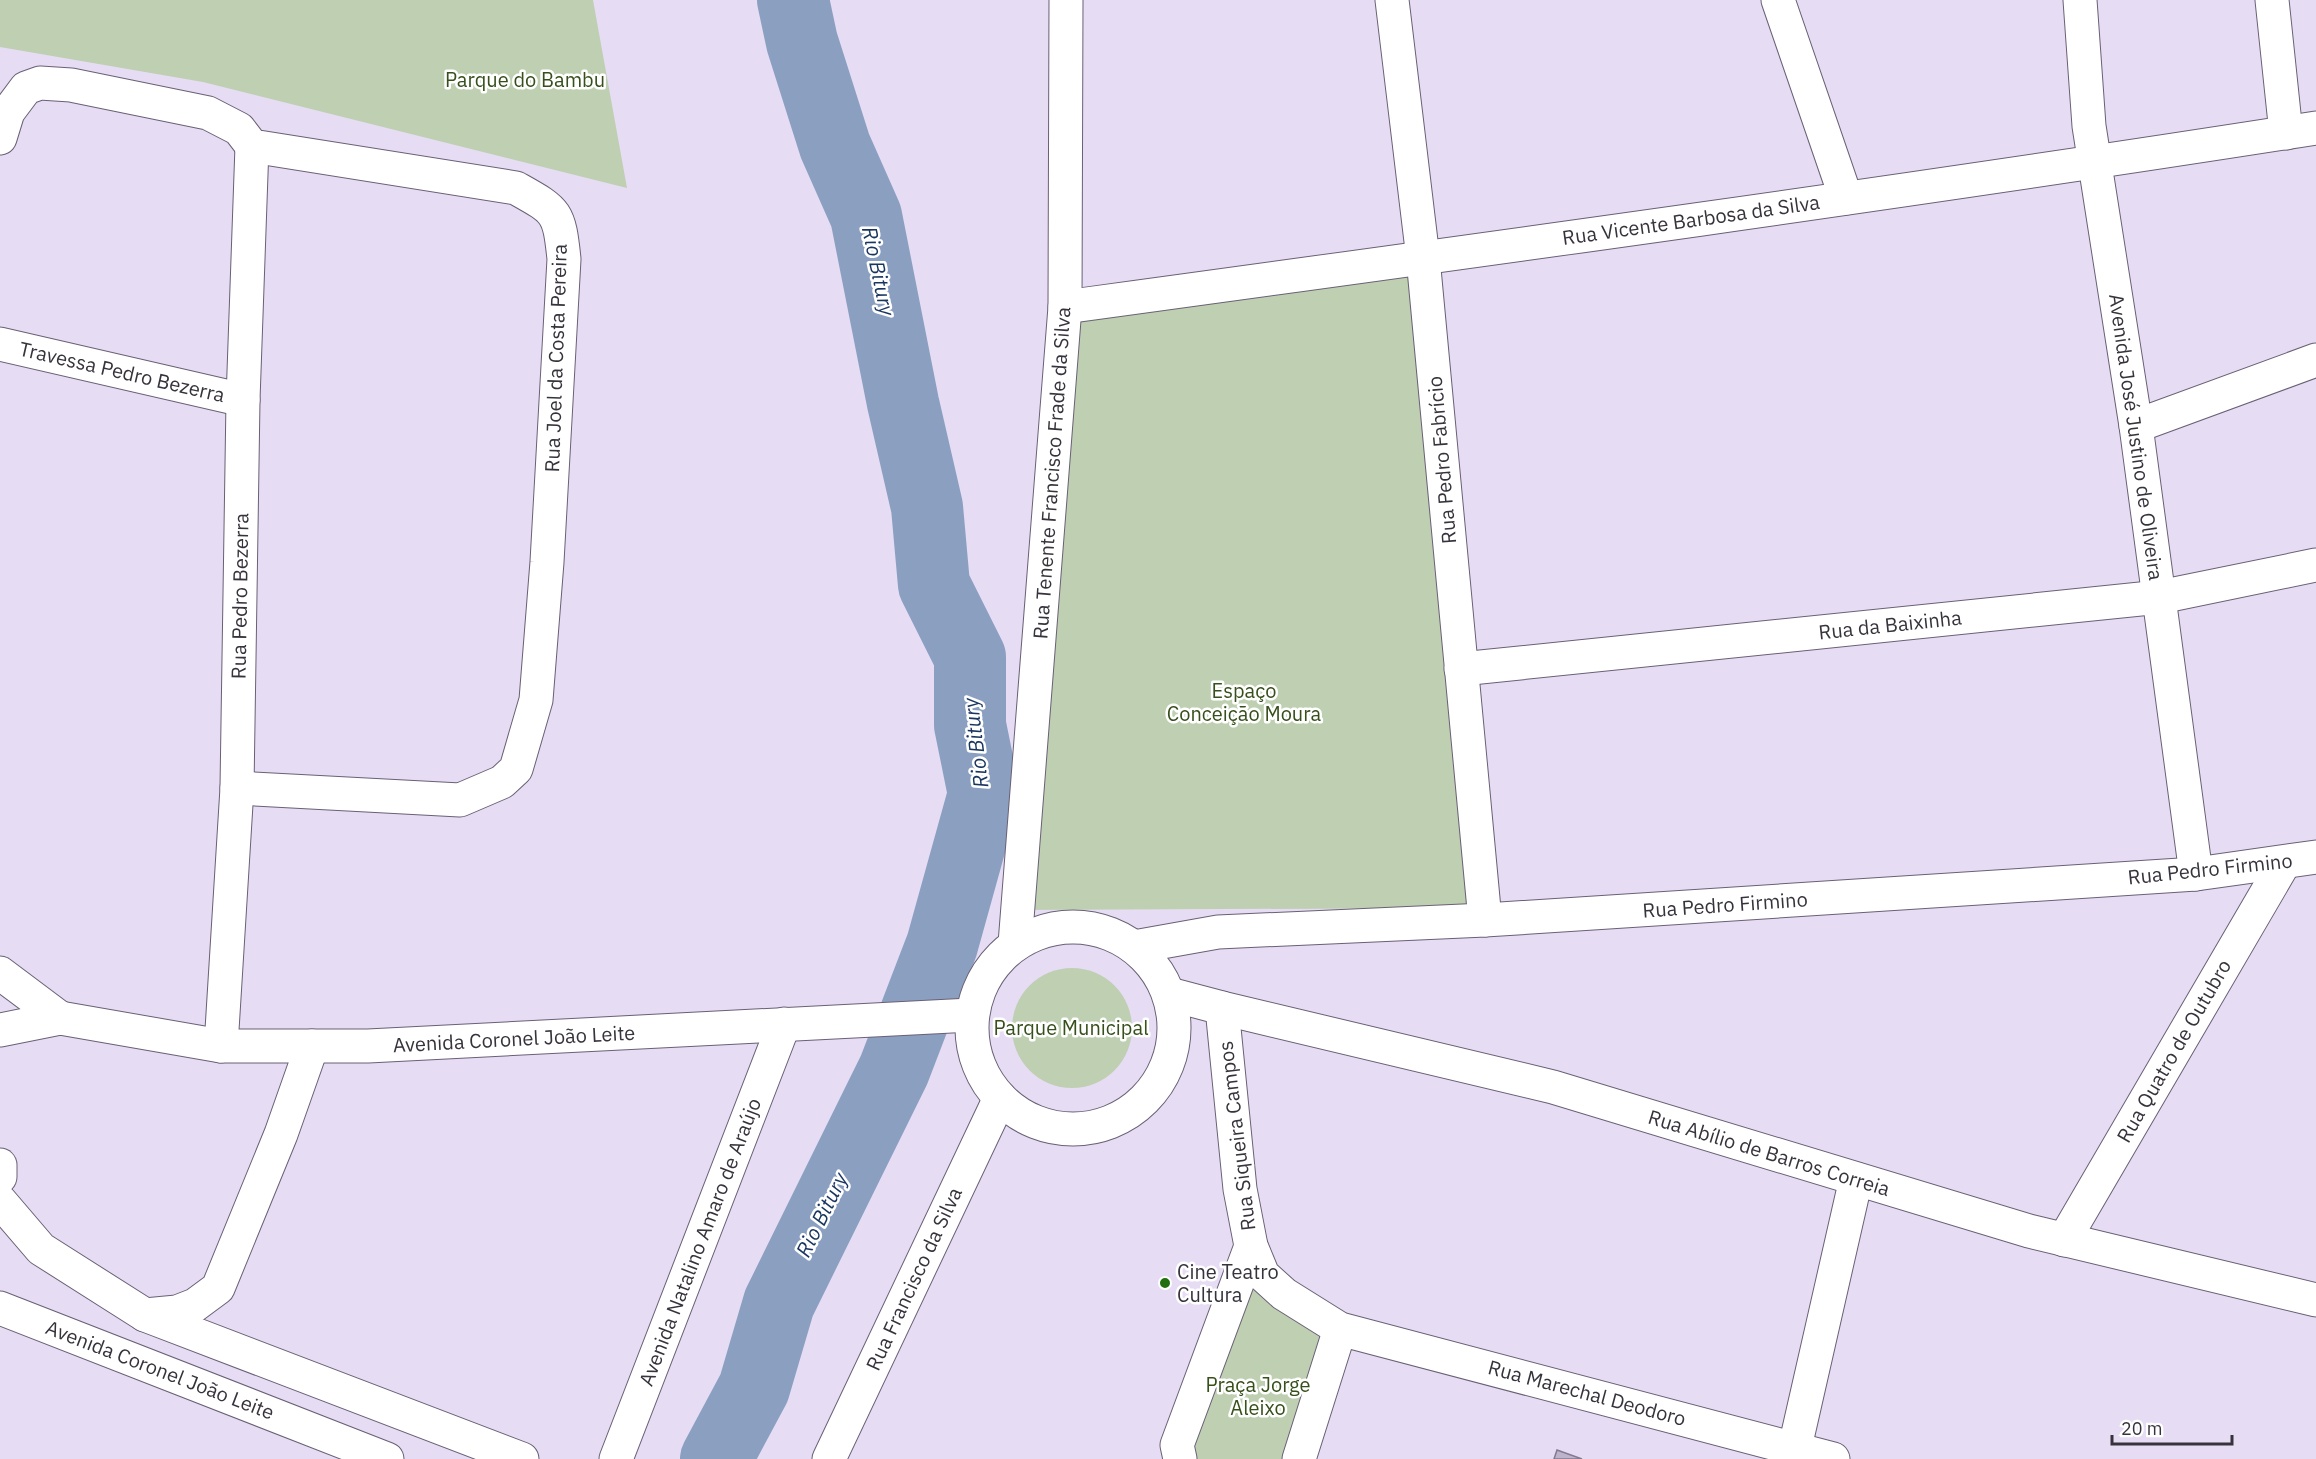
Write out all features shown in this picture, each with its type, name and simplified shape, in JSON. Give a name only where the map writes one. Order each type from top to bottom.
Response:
[{"type":"street","name":"Rua Tenente Francisco Frade da Silva","points":[[1015,944],[1065,307],[1066,0]]},
{"type":"street","name":"Rua Pedro Fabrício","points":[[1392,0],[1423,258],[1485,920]]},
{"type":"street","points":[[1778,0],[1846,198]]},
{"type":"street","name":"Avenida José Justino de Oliveira","points":[[2080,0],[2090,126],[2136,426],[2196,874]]},
{"type":"street","points":[[2272,0],[2301,131]]},
{"type":"street","points":[[0,138],[8,112],[26,88],[40,83],[70,85],[208,113],[239,129],[252,146]]},
{"type":"street","name":"Rua Vicente Barbosa da Silva","points":[[1065,307],[1846,198],[2301,131]]},
{"type":"street","name":"Rua Pedro Bezerra","points":[[221,1046],[237,788],[243,400],[252,146]]},
{"type":"street","name":"Rua Joel da Costa Pereira","points":[[237,788],[460,800],[502,782],[516,769],[536,700],[547,562],[564,259],[561,229],[557,219],[548,206],[516,188],[252,146]]},
{"type":"street","name":"Travessa Pedro Bezerra","points":[[0,344],[243,400]]},
{"type":"street","points":[[2136,426],[2316,360]]},
{"type":"street","name":"Rua da Baixinha","points":[[1461,669],[2160,597],[2316,565]]},
{"type":"street","name":"Rua Pedro Firmino","points":[[1134,947],[1218,932],[1485,920],[2196,874],[2316,857]]},
{"type":"street","name":"Rua Quatro de Outubro","points":[[2064,1240],[2284,863]]},
{"type":"street","points":[[1075,926],[1107,932],[1134,947],[1155,968],[1169,994],[1174,1028],[1169,1061],[1152,1091],[1126,1114],[1095,1126],[1060,1128],[1028,1119],[1000,1098],[982,1074],[972,1045],[955,1016],[979,988],[994,964],[1015,944],[1043,930],[1075,926]]},
{"type":"street","name":"Avenida Coronel João Leite","points":[[0,973],[60,1018]]},
{"type":"street","name":"Rua Abílio de Barros Correia","points":[[1169,994],[1553,1087],[2064,1240],[2316,1300]]},
{"type":"street","name":"Rua Siqueira Campos","points":[[1222,1008],[1240,1189],[1251,1246],[1263,1275],[1284,1294],[1340,1329]]},
{"type":"street","name":"Avenida Coronel João Leite","points":[[0,1030],[60,1018],[221,1046],[368,1046],[955,1016]]},
{"type":"street","name":"Avenida Natalino Amaro de Araújo","points":[[616,1459],[784,1024]]},
{"type":"street","points":[[145,1315],[177,1312],[195,1305],[218,1288],[280,1134],[312,1046]]},
{"type":"street","name":"Rua Francisco da Silva","points":[[829,1459],[1000,1098]]},
{"type":"street","points":[[0,1165],[0,1177]]},
{"type":"street","points":[[1795,1448],[1856,1179]]},
{"type":"street","points":[[0,1201],[41,1249],[145,1315],[522,1459]]},
{"type":"street","points":[[1180,1459],[1177,1445],[1251,1246]]},
{"type":"street","name":"Avenida Coronel João Leite","points":[[0,1308],[387,1459]]},
{"type":"street","points":[[1299,1459],[1340,1329]]},
{"type":"street","name":"Rua Marechal Deodoro","points":[[1340,1329],[1833,1459]]},
{"type":"green space","name":"Parque do Bambu","points":[[0,0],[593,0],[627,188],[203,82],[0,47]]},
{"type":"green space","name":"Espaço Conceição Moura","points":[[1414,272],[1469,908],[1018,910],[1073,315]]},
{"type":"green space","name":"Parque Municipal","points":[[1072,968],[1095,973],[1114,986],[1127,1005],[1132,1028],[1127,1051],[1114,1070],[1095,1083],[1072,1088],[1049,1083],[1030,1070],[1017,1051],[1012,1028],[1017,1005],[1030,986],[1049,973]]},
{"type":"green space","name":"Praça Jorge Aleixo","points":[[1251,1246],[1340,1329],[1299,1459],[1180,1459]]},
{"type":"building","points":[[1557,1450],[1582,1459],[1554,1459]]},
{"type":"waterway","name":"Rio Bitury","points":[[716,1459],[754,1388],[779,1303],[894,1070],[942,945],[984,794],[970,725],[970,657],[934,585],[927,507],[903,403],[866,216],[835,146],[802,42],[793,0]]},
{"type":"place","name":"Cine Teatro Cultura","points":[[1165,1283]]}]
